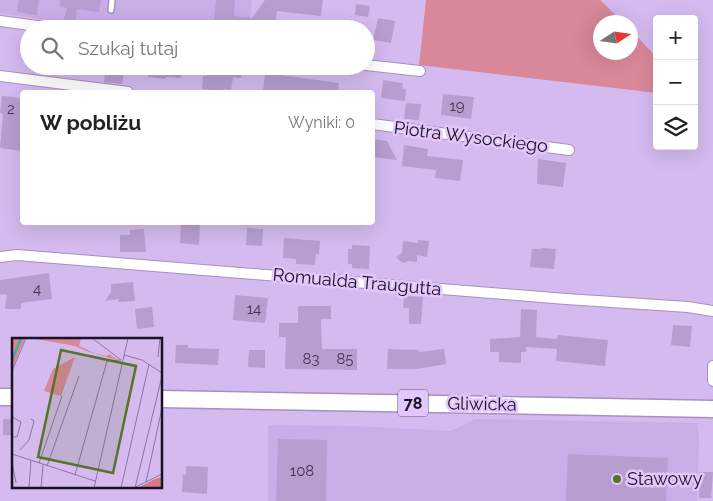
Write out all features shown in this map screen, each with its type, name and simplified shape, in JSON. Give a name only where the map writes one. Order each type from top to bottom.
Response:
[{"type":"main road","name":"Gliwicka","points":[[162,399],[713,409]]},
{"type":"street","points":[[0,21],[20,24]]},
{"type":"street","points":[[375,67],[420,71]]},
{"type":"street","points":[[0,76],[112,90]]},
{"type":"street","name":"Piotra Wysockiego","points":[[375,124],[569,150]]},
{"type":"street","name":"Romualda Traugutta","points":[[0,257],[17,255],[713,310]]},
{"type":"street","points":[[713,366],[713,381]]},
{"type":"lane","points":[[111,10],[112,0]]},
{"type":"shaded area","points":[[0,0],[252,0],[250,20],[48,20],[0,13]]},
{"type":"shaded area","points":[[426,0],[600,0],[616,15],[593,15],[593,60],[638,60],[638,38],[653,54],[653,93],[419,65]]},
{"type":"shaded area","points":[[475,419],[697,423],[699,438],[697,501],[268,501],[268,425],[354,426],[451,431]]},
{"type":"building","points":[[19,0],[39,0],[37,15],[17,12]]},
{"type":"building","points":[[60,0],[101,0],[99,12],[77,9],[75,20],[64,20],[67,8],[60,7]]},
{"type":"building","points":[[216,0],[235,0],[234,16],[252,18],[265,0],[323,0],[321,16],[277,11],[276,20],[214,20]]},
{"type":"building","points":[[356,4],[370,6],[368,17],[355,15]]},
{"type":"building","points":[[378,18],[395,21],[391,43],[375,40]]},
{"type":"building","points":[[105,75],[124,75],[122,84],[104,82]]},
{"type":"building","points":[[148,75],[181,75],[181,78],[166,77],[166,79],[148,77]]},
{"type":"building","points":[[242,75],[241,78],[233,77],[231,90],[202,89],[203,76]]},
{"type":"building","points":[[265,75],[280,75],[339,83],[338,90],[263,90]]},
{"type":"building","points":[[383,80],[403,83],[402,88],[406,89],[405,101],[381,98]]},
{"type":"building","points":[[443,94],[474,97],[471,119],[441,115]]},
{"type":"building","points":[[2,96],[20,98],[20,151],[0,148],[3,114],[0,113]]},
{"type":"building","points":[[406,103],[421,104],[419,120],[404,119]]},
{"type":"building","points":[[375,139],[387,141],[397,160],[375,157]]},
{"type":"building","points":[[404,145],[428,149],[427,156],[463,160],[460,181],[435,178],[436,170],[402,166]]},
{"type":"building","points":[[538,159],[566,163],[563,187],[537,184]]},
{"type":"building","points":[[181,225],[200,225],[199,245],[180,243]]},
{"type":"building","points":[[247,228],[263,229],[262,246],[246,245]]},
{"type":"building","points":[[144,229],[146,252],[120,252],[120,235],[130,235],[130,230]]},
{"type":"building","points":[[284,238],[320,241],[319,254],[316,254],[315,265],[296,264],[296,259],[283,258]]},
{"type":"building","points":[[418,240],[429,241],[427,257],[417,255],[417,262],[408,261],[405,263],[396,257],[402,253],[403,241],[418,243]]},
{"type":"building","points":[[352,245],[370,246],[369,269],[352,268],[352,264],[348,264],[348,249],[352,249]]},
{"type":"building","points":[[532,249],[556,249],[554,269],[530,267]]},
{"type":"building","points":[[49,273],[52,299],[21,303],[21,309],[5,309],[7,295],[0,294],[0,280]]},
{"type":"building","points":[[133,282],[135,301],[118,302],[118,299],[105,301],[111,292],[111,284]]},
{"type":"building","points":[[235,295],[268,298],[265,323],[233,320]]},
{"type":"building","points":[[404,296],[423,297],[421,324],[409,324],[409,308],[403,308]]},
{"type":"building","points":[[298,306],[331,306],[331,319],[321,319],[322,349],[357,349],[357,370],[285,369],[286,337],[279,337],[279,323],[298,323]]},
{"type":"building","points":[[152,307],[154,327],[137,329],[135,309]]},
{"type":"building","points":[[521,309],[537,310],[536,337],[557,339],[558,335],[608,340],[605,366],[556,361],[557,349],[526,347],[526,352],[521,352],[521,363],[499,362],[499,352],[490,352],[490,339],[520,337]]},
{"type":"building","points":[[673,325],[692,326],[690,347],[671,345]]},
{"type":"building","points":[[176,345],[188,345],[188,348],[219,349],[218,365],[175,363]]},
{"type":"building","points":[[388,349],[419,350],[419,352],[444,349],[446,364],[417,369],[387,369]]},
{"type":"building","points":[[249,350],[265,350],[265,368],[248,367]]},
{"type":"building","points":[[3,419],[12,419],[12,435],[3,435]]},
{"type":"building","points":[[278,439],[327,440],[326,501],[276,501]]},
{"type":"building","name":"Stawowy","points":[[568,454],[668,458],[666,501],[566,501]]},
{"type":"building","points":[[186,466],[208,467],[207,494],[182,492],[183,474],[186,475]]},
{"type":"building","points":[[699,472],[713,472],[711,498],[699,498]]},
{"type":"place","name":"Stawowy","points":[[617,479]]}]
